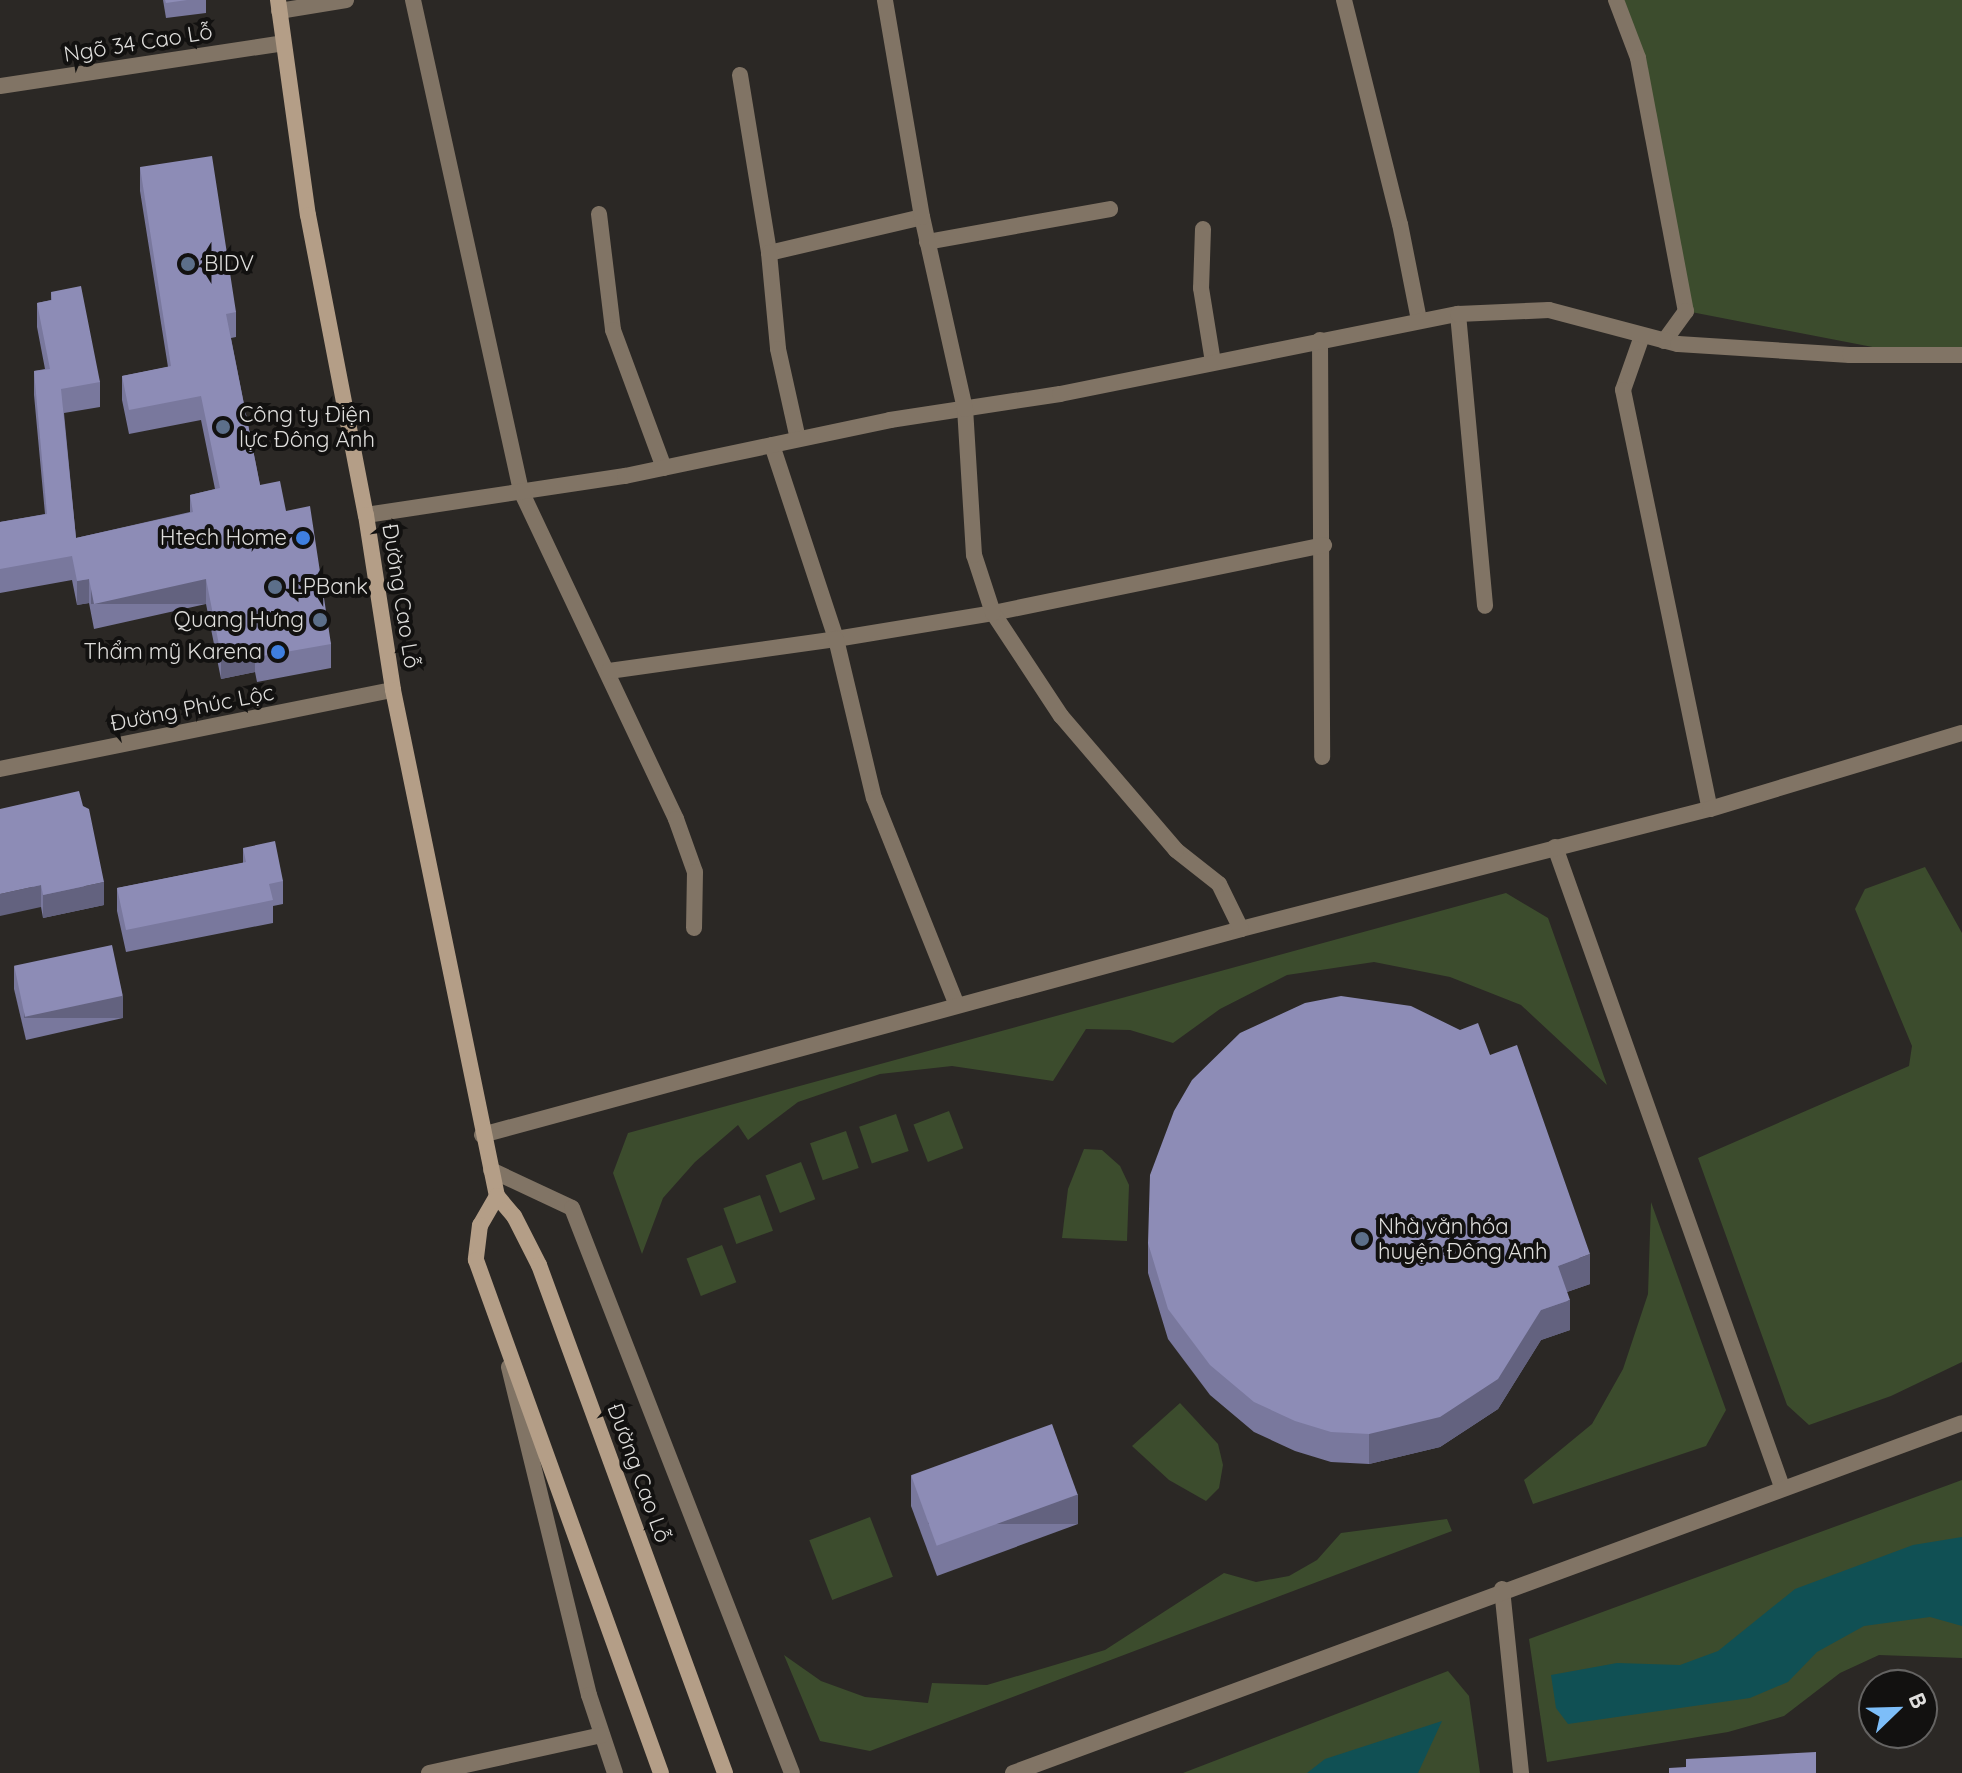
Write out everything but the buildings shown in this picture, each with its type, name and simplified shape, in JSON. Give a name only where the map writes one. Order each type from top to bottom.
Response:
[{"type":"main road","name":"Đường Cao Lỗ","points":[[279,6],[308,215],[366,515],[393,690],[482,1135],[497,1196],[514,1216],[539,1265],[725,1773]]},
{"type":"main road","points":[[497,1196],[480,1225],[476,1260],[503,1342],[661,1773]]},
{"type":"street","points":[[279,6],[346,0]]},
{"type":"street","points":[[413,0],[521,491],[609,671],[695,872],[694,928]]},
{"type":"street","points":[[885,0],[922,217],[965,409],[974,555],[993,613],[1061,716],[1121,792],[1176,850],[1219,884],[1241,929]]},
{"type":"street","points":[[1344,0],[1400,224],[1419,320]]},
{"type":"street","points":[[1616,0],[1638,58],[1686,311],[1664,341]]},
{"type":"street","name":"Ngõ 34 Cao Lỗ","points":[[0,86],[283,43]]},
{"type":"street","points":[[740,75],[769,253],[778,349],[798,439]]},
{"type":"street","points":[[927,242],[1110,209]]},
{"type":"street","points":[[599,214],[613,330],[664,468]]},
{"type":"street","points":[[769,253],[922,217]]},
{"type":"street","points":[[1203,229],[1201,288],[1213,362]]},
{"type":"street","points":[[366,515],[664,468],[798,439],[1458,314],[1549,310],[1664,341],[1850,355],[1962,355]]},
{"type":"street","points":[[1458,314],[1485,606]]},
{"type":"street","points":[[1642,336],[1623,390],[1710,809]]},
{"type":"street","points":[[1320,340],[1324,545],[1322,757]]},
{"type":"street","points":[[772,445],[836,639],[874,798],[957,1005]]},
{"type":"street","points":[[609,671],[993,613],[1324,545]]},
{"type":"street","name":"Đường Phúc Lộc","points":[[0,769],[393,690]]},
{"type":"street","points":[[482,1135],[1241,929],[1710,809],[1962,733]]},
{"type":"street","points":[[1555,847],[1782,1487]]},
{"type":"street","points":[[491,1170],[572,1208],[792,1773]]},
{"type":"street","points":[[503,1342],[602,1735],[615,1773]]},
{"type":"street","points":[[1013,1773],[1502,1589],[1962,1423]]},
{"type":"street","points":[[1502,1589],[1521,1773]]},
{"type":"street","points":[[429,1773],[602,1735]]},
{"type":"green space","points":[[1615,0],[1962,0],[1962,355],[1914,355],[1686,311],[1638,58]]},
{"type":"green space","points":[[1925,867],[1962,933],[1962,1362],[1891,1396],[1809,1425],[1787,1405],[1698,1158],[1909,1066],[1912,1046],[1855,909],[1865,889]]},
{"type":"green space","points":[[1506,893],[1548,918],[1607,1085],[1521,1005],[1450,977],[1374,962],[1287,975],[1220,1009],[1173,1043],[1130,1030],[1086,1029],[1053,1081],[952,1066],[880,1074],[798,1102],[748,1140],[738,1125],[695,1162],[663,1198],[642,1254],[613,1173],[628,1133]]},
{"type":"green space","points":[[949,1111],[963,1148],[928,1162],[914,1125]]},
{"type":"green space","points":[[896,1114],[909,1151],[872,1164],[859,1127]]},
{"type":"green space","points":[[846,1131],[859,1168],[823,1180],[810,1143]]},
{"type":"green space","points":[[1084,1149],[1102,1150],[1120,1166],[1129,1185],[1127,1241],[1062,1238],[1068,1189]]},
{"type":"green space","points":[[801,1162],[815,1199],[780,1213],[766,1176]]},
{"type":"green space","points":[[760,1195],[773,1231],[736,1244],[723,1208]]},
{"type":"green space","points":[[1651,1202],[1726,1410],[1706,1446],[1533,1504],[1524,1480],[1592,1424],[1623,1369],[1648,1294]]},
{"type":"green space","points":[[722,1245],[736,1282],[701,1296],[687,1259]]},
{"type":"green space","points":[[1180,1403],[1218,1444],[1223,1465],[1219,1488],[1206,1501],[1169,1480],[1132,1446]]},
{"type":"green space","points":[[1962,1480],[1962,1658],[1879,1655],[1840,1673],[1784,1716],[1728,1732],[1547,1762],[1529,1639]]},
{"type":"green space","points":[[870,1517],[893,1577],[832,1600],[809,1540]]},
{"type":"green space","points":[[1447,1519],[1452,1531],[870,1751],[820,1741],[784,1655],[821,1681],[865,1697],[928,1703],[932,1683],[987,1685],[1105,1650],[1224,1573],[1256,1582],[1289,1576],[1317,1560],[1341,1533]]},
{"type":"green space","points":[[1448,1671],[1469,1696],[1480,1773],[1183,1773]]},
{"type":"water","points":[[1962,1537],[1962,1626],[1930,1617],[1864,1626],[1817,1652],[1788,1682],[1750,1698],[1568,1724],[1556,1708],[1551,1675],[1617,1663],[1680,1665],[1718,1651],[1795,1589],[1913,1545]]},
{"type":"water","points":[[1442,1721],[1418,1773],[1307,1773],[1325,1759]]},
{"type":"place","name":"BIDV","points":[[188,264]]},
{"type":"place","name":"Công ty Điện lực Đông Anh","points":[[223,427]]},
{"type":"place","name":"Htech Home","points":[[303,538]]},
{"type":"place","name":"LPBank","points":[[275,587]]},
{"type":"place","name":"Quang Hưng","points":[[320,620]]},
{"type":"place","name":"Thẩm mỹ Karena","points":[[278,652]]},
{"type":"place","name":"Nhà văn hóa huyện Đông Anh","points":[[1362,1239]]}]
